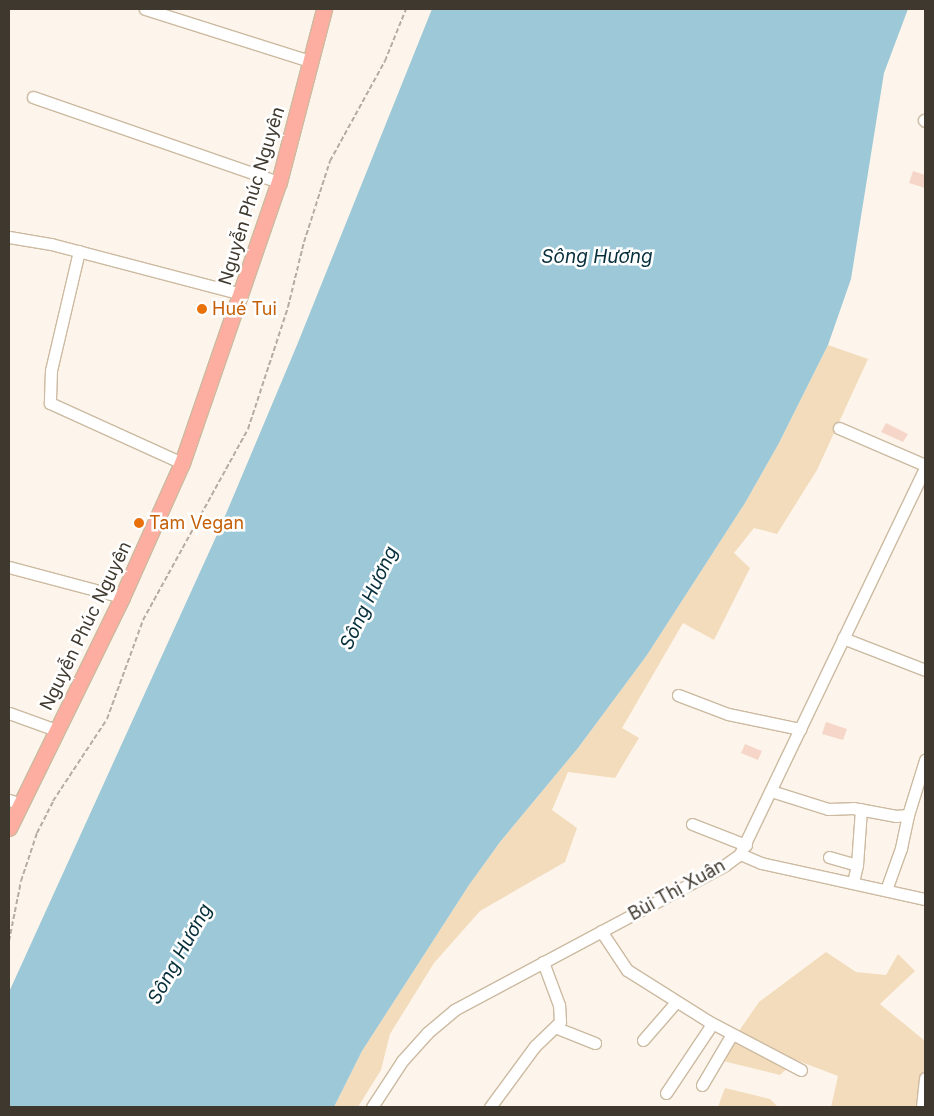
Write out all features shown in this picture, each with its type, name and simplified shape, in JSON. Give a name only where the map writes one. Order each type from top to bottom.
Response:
[{"type":"main road","name":"Nguyễn Phúc Nguyên","points":[[9,828],[15,802],[56,730],[122,597],[182,463],[242,294],[279,182],[324,9]]},
{"type":"street","points":[[145,9],[310,62]]},
{"type":"street","points":[[33,97],[279,182]]},
{"type":"street","points":[[9,237],[79,251],[242,294]]},
{"type":"street","points":[[79,251],[51,370],[50,403],[182,463]]},
{"type":"street","points":[[743,849],[925,466],[839,428]]},
{"type":"street","points":[[9,566],[122,597]]},
{"type":"street","points":[[843,638],[925,670]]},
{"type":"street","points":[[678,695],[742,718],[800,729]]},
{"type":"street","points":[[9,713],[56,730]]},
{"type":"street","points":[[886,890],[901,848],[908,815],[925,760]]},
{"type":"street","points":[[771,791],[828,809],[861,809],[896,816],[908,815]]},
{"type":"street","points":[[853,883],[857,865],[861,809]]},
{"type":"street","points":[[692,824],[743,849],[761,863],[925,899]]},
{"type":"street","name":"Bùi Thị Xuân","points":[[372,1107],[402,1061],[427,1033],[454,1010],[725,865],[743,849]]},
{"type":"street","points":[[829,857],[857,865]]},
{"type":"street","points":[[601,931],[622,965],[712,1024],[801,1070]]},
{"type":"street","points":[[495,1106],[535,1046],[557,1028],[561,1014],[559,1004],[543,962]]},
{"type":"street","points":[[643,1040],[676,1002]]},
{"type":"street","points":[[666,1092],[712,1024]]},
{"type":"street","points":[[557,1028],[595,1042]]},
{"type":"street","points":[[702,1084],[732,1034]]},
{"type":"street","points":[[922,1107],[925,1078]]},
{"type":"path","points":[[9,941],[20,881],[37,833],[53,801],[107,718],[143,620],[248,429],[286,313],[330,161],[385,61],[406,9]]},
{"type":"shaded area","points":[[828,345],[868,359],[817,470],[777,534],[754,528],[734,553],[750,568],[714,640],[683,623],[622,728],[639,738],[615,778],[568,772],[552,810],[577,828],[565,862],[480,911],[434,963],[390,1034],[381,1070],[358,1107],[334,1107],[362,1051],[469,885],[500,842],[578,748],[647,655],[745,503],[779,443]]},
{"type":"shaded area","points":[[826,952],[856,972],[886,975],[898,954],[915,971],[880,1004],[925,1041],[925,1107],[831,1107],[838,1076],[796,1060],[780,1075],[719,1060],[759,1002]]},
{"type":"shaded area","points":[[725,1088],[770,1099],[778,1107],[718,1107]]},
{"type":"water","name":"Sông Hương","points":[[432,9],[908,9],[884,73],[851,279],[828,345],[779,443],[745,503],[647,655],[578,748],[500,842],[469,885],[362,1051],[334,1107],[9,1107],[9,992],[220,528],[297,345]]},
{"type":"building","points":[[913,171],[925,175],[925,188],[909,183]]},
{"type":"building","points":[[886,423],[908,434],[903,442],[881,432]]},
{"type":"building","points":[[826,722],[847,729],[843,740],[822,734]]},
{"type":"building","points":[[745,744],[762,751],[758,760],[741,753]]},
{"type":"place","name":"Hué Tui","points":[[202,309]]},
{"type":"place","name":"Tam Vegan","points":[[139,523]]}]
